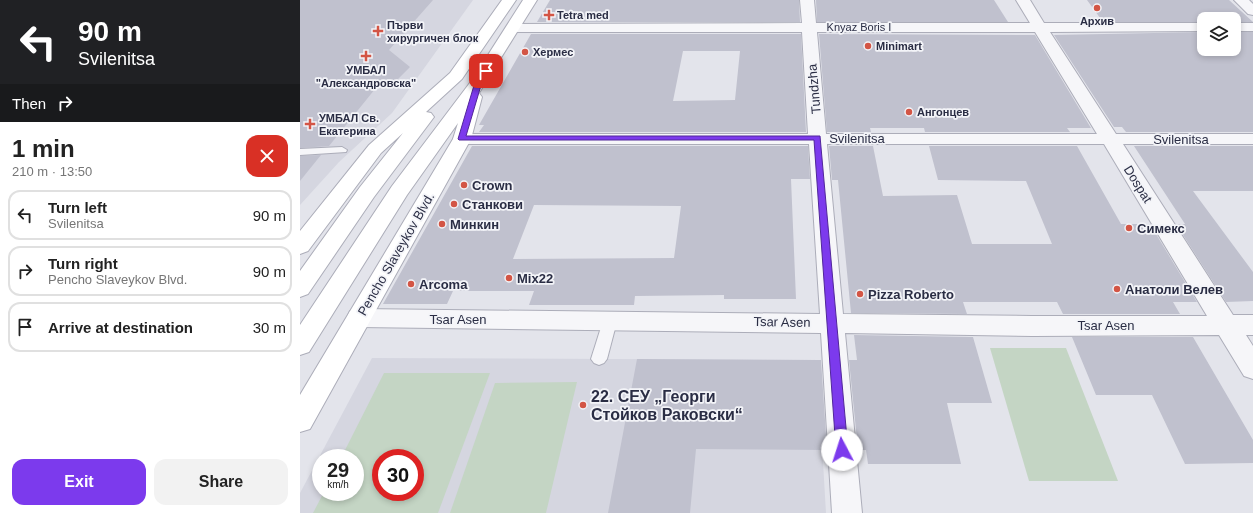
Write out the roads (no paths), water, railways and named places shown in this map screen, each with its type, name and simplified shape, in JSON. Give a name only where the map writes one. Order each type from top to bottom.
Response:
[{"type":"main road","points":[[300,288],[367,192],[456,76],[509,0]]},
{"type":"main road","name":"Pencho Slaveykov Blvd.","points":[[300,345],[399,191],[478,82],[514,28],[530,0]]},
{"type":"main road","points":[[300,246],[375,149],[456,76]]},
{"type":"main road","name":"Pencho Slaveykov Blvd.","points":[[300,420],[462,139],[478,82]]},
{"type":"street","name":"Tundzha","points":[[806,0],[847,513]]},
{"type":"street","name":"Dospat","points":[[1023,0],[1253,368]]},
{"type":"street","points":[[1240,0],[1253,11]]},
{"type":"street","name":"Knyaz Boris I","points":[[514,28],[1197,27]]},
{"type":"street","points":[[1241,27],[1253,27]]},
{"type":"street","name":"Svilenitsa","points":[[462,139],[1253,139]]},
{"type":"street","name":"Tsar Asen","points":[[359,318],[1032,326],[1253,325]]},
{"type":"lane","points":[[300,152],[342,150]]},
{"type":"lane","points":[[599,359],[610,321]]},
{"type":"place","name":"Архив","points":[[1097,8]]},
{"type":"place","name":"Tetra med","points":[[549,15]]},
{"type":"place","name":"Първи хирургичен блок","points":[[378,31]]},
{"type":"place","name":"Minimart","points":[[868,46]]},
{"type":"place","name":"Хермес","points":[[525,52]]},
{"type":"place","name":"УМБАЛ \"Александровска\"","points":[[366,56]]},
{"type":"place","name":"Ангонцев","points":[[909,112]]},
{"type":"place","name":"УМБАЛ Св. Екатерина","points":[[310,124]]},
{"type":"place","name":"Crown","points":[[464,185]]},
{"type":"place","name":"Станкови","points":[[454,204]]},
{"type":"place","name":"Минкин","points":[[442,224]]},
{"type":"place","name":"Симекс","points":[[1129,228]]},
{"type":"place","name":"Mix22","points":[[509,278]]},
{"type":"place","name":"Arcoma","points":[[411,284]]},
{"type":"place","name":"Анатоли Велев","points":[[1117,289]]},
{"type":"place","name":"Pizza Roberto","points":[[860,294]]},
{"type":"place","name":"22. СЕУ „Георги Стойков Раковски“","points":[[583,405]]}]
